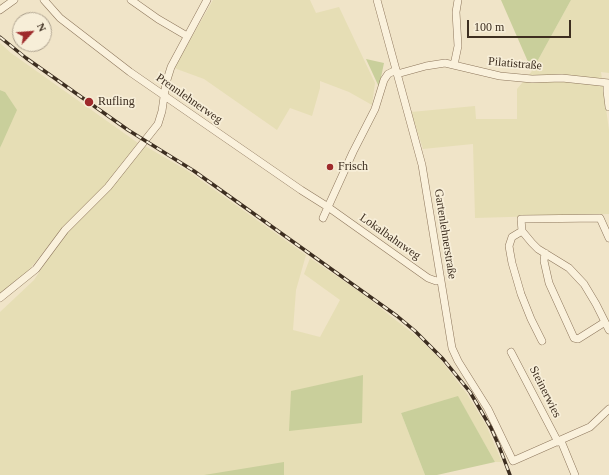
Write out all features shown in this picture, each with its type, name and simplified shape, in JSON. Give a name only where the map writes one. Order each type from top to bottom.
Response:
[{"type":"street","points":[[0,10],[14,0]]},
{"type":"street","name":"Prennlehnerweg","points":[[44,0],[60,18],[130,72],[328,207]]},
{"type":"street","points":[[132,0],[158,19],[187,36]]},
{"type":"street","points":[[0,298],[36,269],[65,230],[108,187],[160,120],[166,82],[171,67],[207,0]]},
{"type":"street","name":"Gartenlehnerstraße","points":[[377,0],[422,165],[430,207],[450,340],[454,354],[488,409],[513,461],[560,441]]},
{"type":"street","points":[[454,65],[458,46],[456,12],[458,0]]},
{"type":"street","name":"Pilatistraße","points":[[396,72],[445,63],[500,76],[532,79],[562,78],[608,83]]},
{"type":"street","points":[[323,218],[353,152],[375,109],[384,80],[388,74],[396,72]]},
{"type":"street","points":[[608,83],[607,90],[609,107]]},
{"type":"street","name":"Lokalbahnweg","points":[[328,207],[428,278],[436,281],[440,280]]},
{"type":"street","points":[[609,238],[600,218],[521,219],[522,230],[532,243],[545,253],[558,260],[577,276],[590,293],[609,330]]},
{"type":"street","points":[[522,230],[512,237],[509,246],[510,252],[521,294],[542,341]]},
{"type":"street","points":[[545,253],[544,262],[549,283],[574,338],[578,339],[605,322]]},
{"type":"street","name":"Steinerwies","points":[[511,352],[560,441],[575,475]]},
{"type":"street","points":[[560,441],[595,424],[609,410]]},
{"type":"shaded area","points":[[213,0],[310,0],[316,13],[339,7],[375,83],[372,105],[349,92],[320,81],[320,88],[312,116],[290,108],[277,130],[204,79],[174,68]]},
{"type":"shaded area","points":[[571,0],[609,0],[609,73],[601,72],[609,130],[609,214],[475,218],[473,144],[423,149],[411,112],[475,106],[476,119],[517,119],[517,89],[532,71]]},
{"type":"shaded area","points":[[0,43],[11,53],[138,143],[98,194],[58,234],[24,276],[0,293],[0,148],[5,92],[0,90]]},
{"type":"shaded area","points":[[145,146],[188,171],[306,255],[296,290],[293,330],[320,337],[340,300],[304,274],[310,258],[364,295],[416,336],[440,359],[467,394],[486,425],[502,462],[495,462],[458,397],[401,413],[425,475],[0,475],[0,312],[34,280],[66,232],[113,186]]},
{"type":"green space","points":[[501,0],[571,0],[532,71]]},
{"type":"green space","points":[[366,59],[384,63],[379,87]]},
{"type":"green space","points":[[0,90],[5,92],[17,110],[0,148]]},
{"type":"green space","points":[[363,375],[362,423],[289,431],[291,391]]},
{"type":"green space","points":[[458,396],[495,462],[437,475],[425,475],[401,413]]},
{"type":"green space","points":[[284,462],[284,475],[204,475]]},
{"type":"railway","points":[[0,37],[26,58],[128,130],[194,171],[397,316],[415,331],[443,359],[470,392],[491,428],[510,475]]},
{"type":"place","name":"Rufling","points":[[89,102]]},
{"type":"place","name":"Frisch","points":[[330,167]]}]
